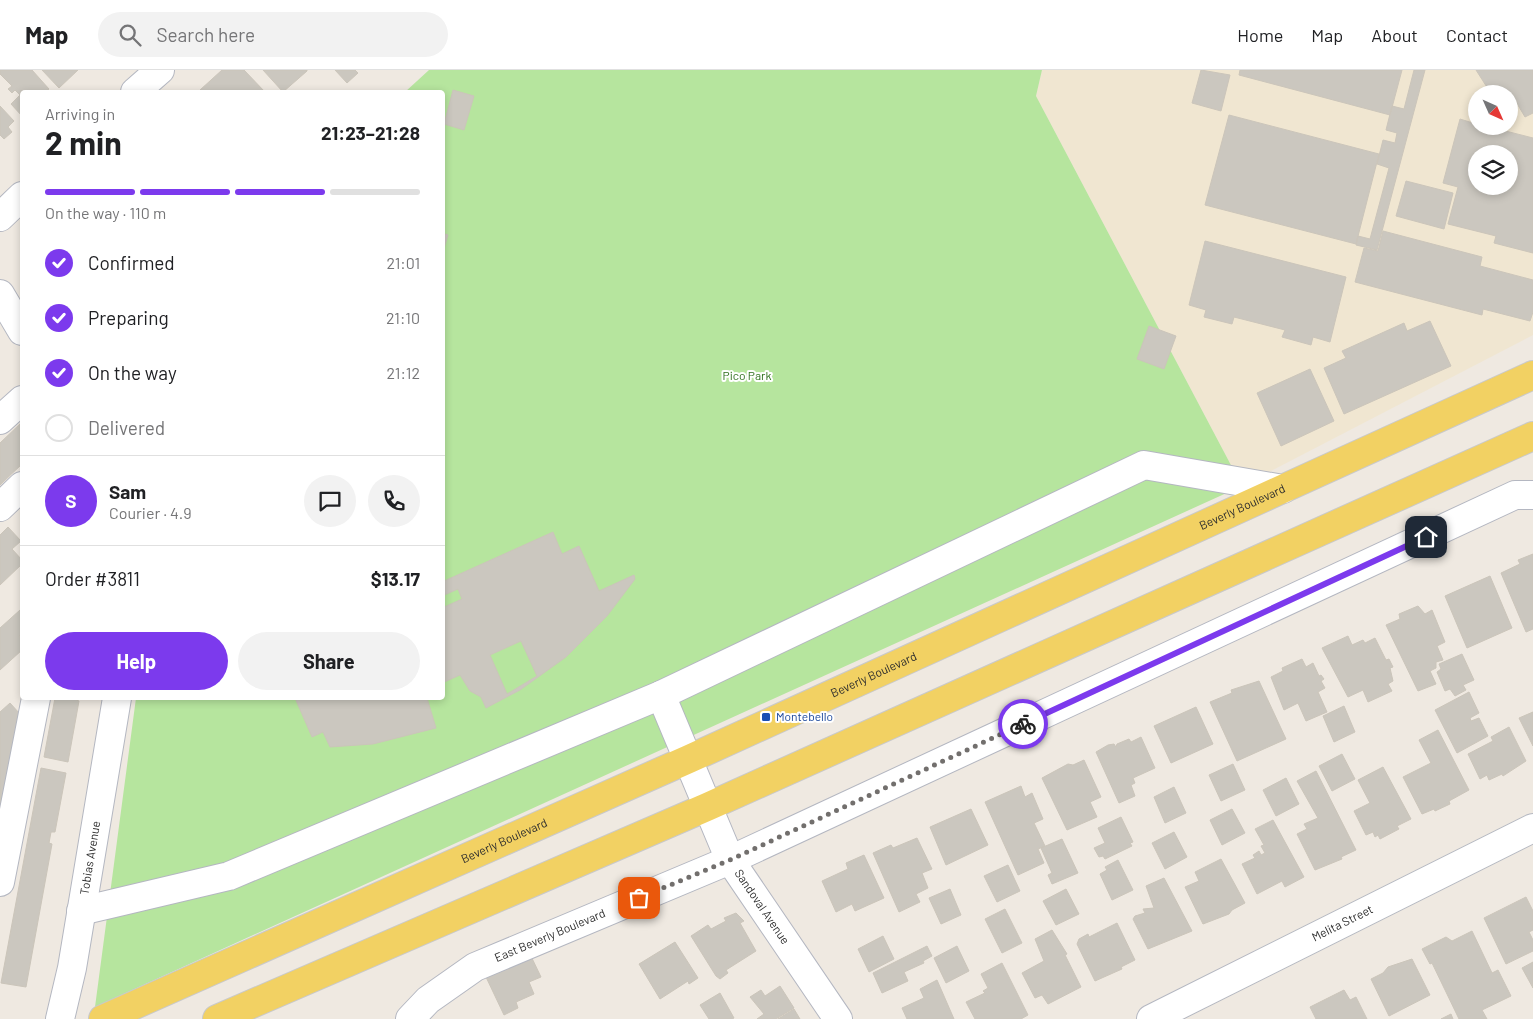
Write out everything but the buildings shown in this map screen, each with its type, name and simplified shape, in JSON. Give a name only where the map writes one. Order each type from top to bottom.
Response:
[{"type":"main road","name":"Beverly Boulevard","points":[[103,1019],[689,759],[1533,375]]},
{"type":"main road","points":[[217,1019],[707,807],[1533,436]]},
{"type":"street","points":[[137,90],[160,70]]},
{"type":"street","points":[[0,217],[20,198]]},
{"type":"street","points":[[0,294],[20,328]]},
{"type":"street","points":[[0,420],[20,402]]},
{"type":"street","points":[[82,911],[229,876],[661,695],[1144,465],[1283,489]]},
{"type":"street","points":[[0,508],[20,488]]},
{"type":"street","name":"East Beverly Boulevard","points":[[410,1019],[428,1000],[475,967],[730,860],[1515,495],[1533,495]]},
{"type":"street","name":"Sandoval Avenue","points":[[661,695],[730,860],[838,1019]]},
{"type":"street","points":[[0,882],[36,700]]},
{"type":"street","name":"Tobias Avenue","points":[[60,1019],[82,911],[117,700]]},
{"type":"street","name":"Melita Street","points":[[1151,1019],[1533,828]]},
{"type":"shaded area","points":[[1042,70],[1533,70],[1533,335],[1242,486],[1036,96]]},
{"type":"green space","name":"Pico Park","points":[[429,70],[1042,70],[1036,96],[1242,486],[95,1007],[136,700],[445,700],[445,90],[407,90]]},
{"type":"way so far","points":[[639,898],[730,860],[1023,724]]},
{"type":"place","name":"Montebello","points":[[766,717]]},
{"type":"route","points":[[1023,724],[1426,537]]}]
